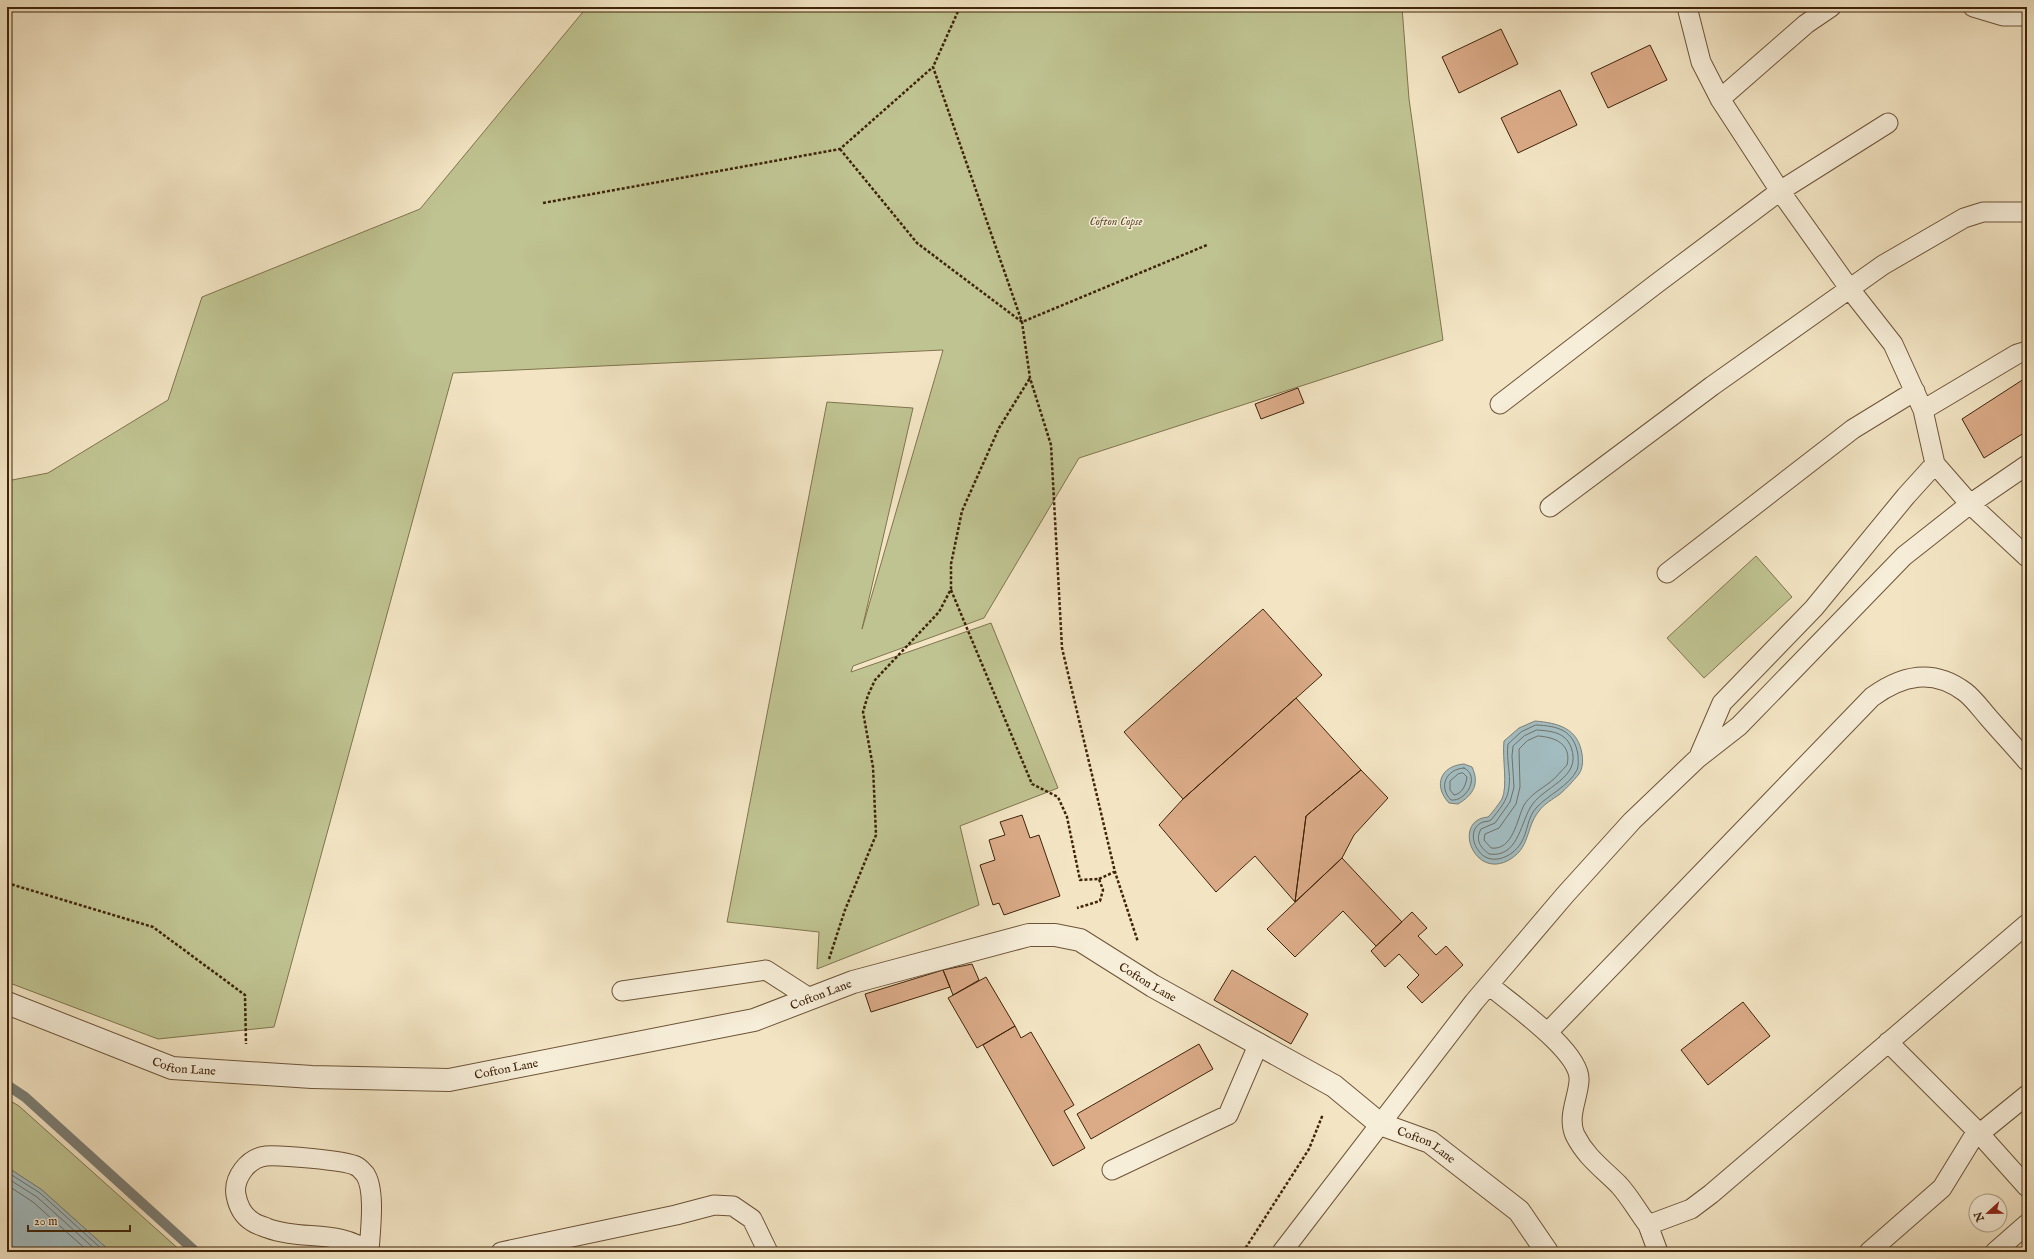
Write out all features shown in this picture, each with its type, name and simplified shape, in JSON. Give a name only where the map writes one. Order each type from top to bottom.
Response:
[{"type":"street","name":"Cofton Lane","points":[[7,1003],[172,1068],[312,1077],[449,1080],[754,1020],[853,982],[1029,935],[1055,935],[1080,940],[1153,986],[1259,1043],[1334,1086],[1380,1124],[1430,1142],[1519,1211],[1548,1252]]},
{"type":"lane","points":[[1687,7],[1701,62],[1720,99],[1780,191],[1849,288],[1893,344],[1916,391],[1923,410],[1935,464],[1970,504],[2027,557]]},
{"type":"lane","points":[[1720,99],[1806,24],[1831,7]]},
{"type":"lane","points":[[1973,7],[2003,16],[2027,16]]},
{"type":"lane","points":[[1500,404],[1780,191],[1888,123]]},
{"type":"lane","points":[[1550,507],[1849,288],[1883,265],[1964,218],[1983,212],[2027,212]]},
{"type":"lane","points":[[1923,410],[2017,354],[2027,351]]},
{"type":"lane","points":[[1667,573],[1853,429],[1916,391]]},
{"type":"lane","points":[[1698,758],[1722,703],[1814,608],[1906,496],[1935,464]]},
{"type":"lane","points":[[1282,1252],[1474,1002],[1632,821],[1698,758],[1739,726],[1904,556],[1970,504],[2027,466]]},
{"type":"lane","points":[[1548,1032],[1867,702],[1888,685],[1906,678],[1927,676],[1947,681],[1966,693],[2027,761]]},
{"type":"lane","points":[[1648,1225],[1696,1205],[2027,924]]},
{"type":"lane","points":[[622,991],[766,970],[817,996]]},
{"type":"lane","points":[[1489,985],[1548,1032],[1573,1061],[1580,1080],[1572,1109],[1574,1133],[1588,1157],[1620,1186],[1648,1225],[1658,1252]]},
{"type":"lane","points":[[1888,1042],[1978,1132],[2027,1186]]},
{"type":"lane","points":[[1112,1170],[1228,1115],[1259,1043]]},
{"type":"lane","points":[[1869,1252],[1942,1188],[1978,1132],[2027,1095]]},
{"type":"lane","points":[[265,1156],[337,1161],[356,1166],[365,1175],[372,1201],[369,1252],[358,1244],[338,1238],[306,1237],[278,1232],[253,1222],[238,1207],[235,1190],[240,1172],[252,1162],[265,1156]]},
{"type":"lane","points":[[501,1252],[676,1215],[714,1204],[733,1206],[752,1219],[768,1252]]},
{"type":"lane","points":[[1995,1252],[2027,1224]]},
{"type":"path","points":[[544,203],[840,149],[933,67],[960,7]]},
{"type":"path","points":[[933,67],[1022,322],[1030,378],[1052,444],[1062,648],[1115,872],[1139,943]]},
{"type":"path","points":[[840,149],[917,243],[1022,322]]},
{"type":"path","points":[[1022,322],[1207,245]]},
{"type":"path","points":[[1030,378],[999,428],[962,511],[951,564],[951,589],[1032,784],[1058,797],[1067,817],[1080,880],[1098,879],[1115,872]]},
{"type":"path","points":[[817,996],[828,975],[828,960],[845,910],[876,835],[873,767],[863,712],[868,694],[874,680],[938,612],[951,589]]},
{"type":"path","points":[[1071,910],[1100,901],[1103,890],[1098,879]]},
{"type":"path","points":[[7,883],[153,927],[244,995],[247,1073]]},
{"type":"path","points":[[1243,1252],[1309,1149],[1334,1086]]},
{"type":"green space","name":"Cofton Copse","points":[[587,7],[1402,7],[1409,99],[1443,340],[1079,458],[984,618],[853,666],[851,672],[991,623],[1058,788],[960,826],[979,905],[817,969],[819,932],[727,922],[827,402],[913,408],[862,629],[943,350],[453,373],[274,1027],[158,1039],[7,982],[7,481],[48,473],[168,400],[202,297],[420,209]]},
{"type":"green space","points":[[1756,556],[1792,597],[1704,678],[1667,638]]},
{"type":"green space","points":[[7,1099],[19,1106],[182,1252],[111,1252],[42,1190],[7,1167]]},
{"type":"water","points":[[1535,721],[1559,725],[1566,728],[1576,738],[1580,745],[1583,759],[1581,769],[1579,774],[1560,794],[1541,808],[1531,824],[1524,844],[1515,856],[1507,861],[1495,864],[1485,862],[1477,855],[1471,846],[1469,837],[1471,828],[1477,820],[1488,817],[1502,799],[1505,787],[1504,741],[1519,728]]},
{"type":"water","points":[[1464,764],[1472,767],[1475,779],[1474,788],[1468,797],[1458,804],[1449,803],[1441,790],[1440,784],[1442,778],[1444,773],[1449,769]]},
{"type":"water","points":[[7,1167],[42,1190],[111,1252],[7,1252]]},
{"type":"building","points":[[1501,29],[1518,64],[1459,93],[1442,57]]},
{"type":"building","points":[[1650,45],[1667,80],[1608,108],[1591,73]]},
{"type":"building","points":[[1560,90],[1577,125],[1518,153],[1501,118]]},
{"type":"building","points":[[2027,377],[2027,431],[1984,458],[1962,419]]},
{"type":"building","points":[[1298,388],[1304,403],[1261,419],[1255,404]]},
{"type":"building","points":[[1263,609],[1322,675],[1183,799],[1124,732]]},
{"type":"building","points":[[1296,698],[1361,770],[1306,816],[1295,902],[1255,856],[1216,892],[1159,825],[1183,799]]},
{"type":"building","points":[[1361,770],[1388,798],[1354,835],[1342,858],[1295,902],[1306,816]]},
{"type":"building","points":[[1022,815],[1030,838],[1039,835],[1060,896],[1004,915],[999,903],[993,905],[980,865],[995,860],[989,840],[1005,835],[1000,822]]},
{"type":"building","points":[[1342,858],[1402,922],[1376,946],[1343,911],[1295,957],[1267,929]]},
{"type":"building","points":[[1412,912],[1427,928],[1418,936],[1436,955],[1446,946],[1463,965],[1422,1003],[1407,987],[1419,975],[1399,954],[1385,967],[1371,951]]},
{"type":"building","points":[[972,964],[979,980],[953,995],[943,970]]},
{"type":"building","points":[[943,970],[950,987],[871,1012],[865,994]]},
{"type":"building","points":[[1232,970],[1308,1014],[1291,1044],[1214,1000]]},
{"type":"building","points":[[986,977],[1015,1026],[977,1048],[948,998]]},
{"type":"building","points":[[1743,1002],[1770,1036],[1708,1085],[1681,1050]]},
{"type":"building","points":[[1015,1026],[1021,1038],[1031,1032],[1074,1105],[1064,1111],[1085,1148],[1053,1166],[983,1045]]},
{"type":"building","points":[[1199,1044],[1213,1069],[1091,1139],[1077,1114]]},
{"type":"waterway","points":[[7,1085],[25,1097],[196,1252]]}]
